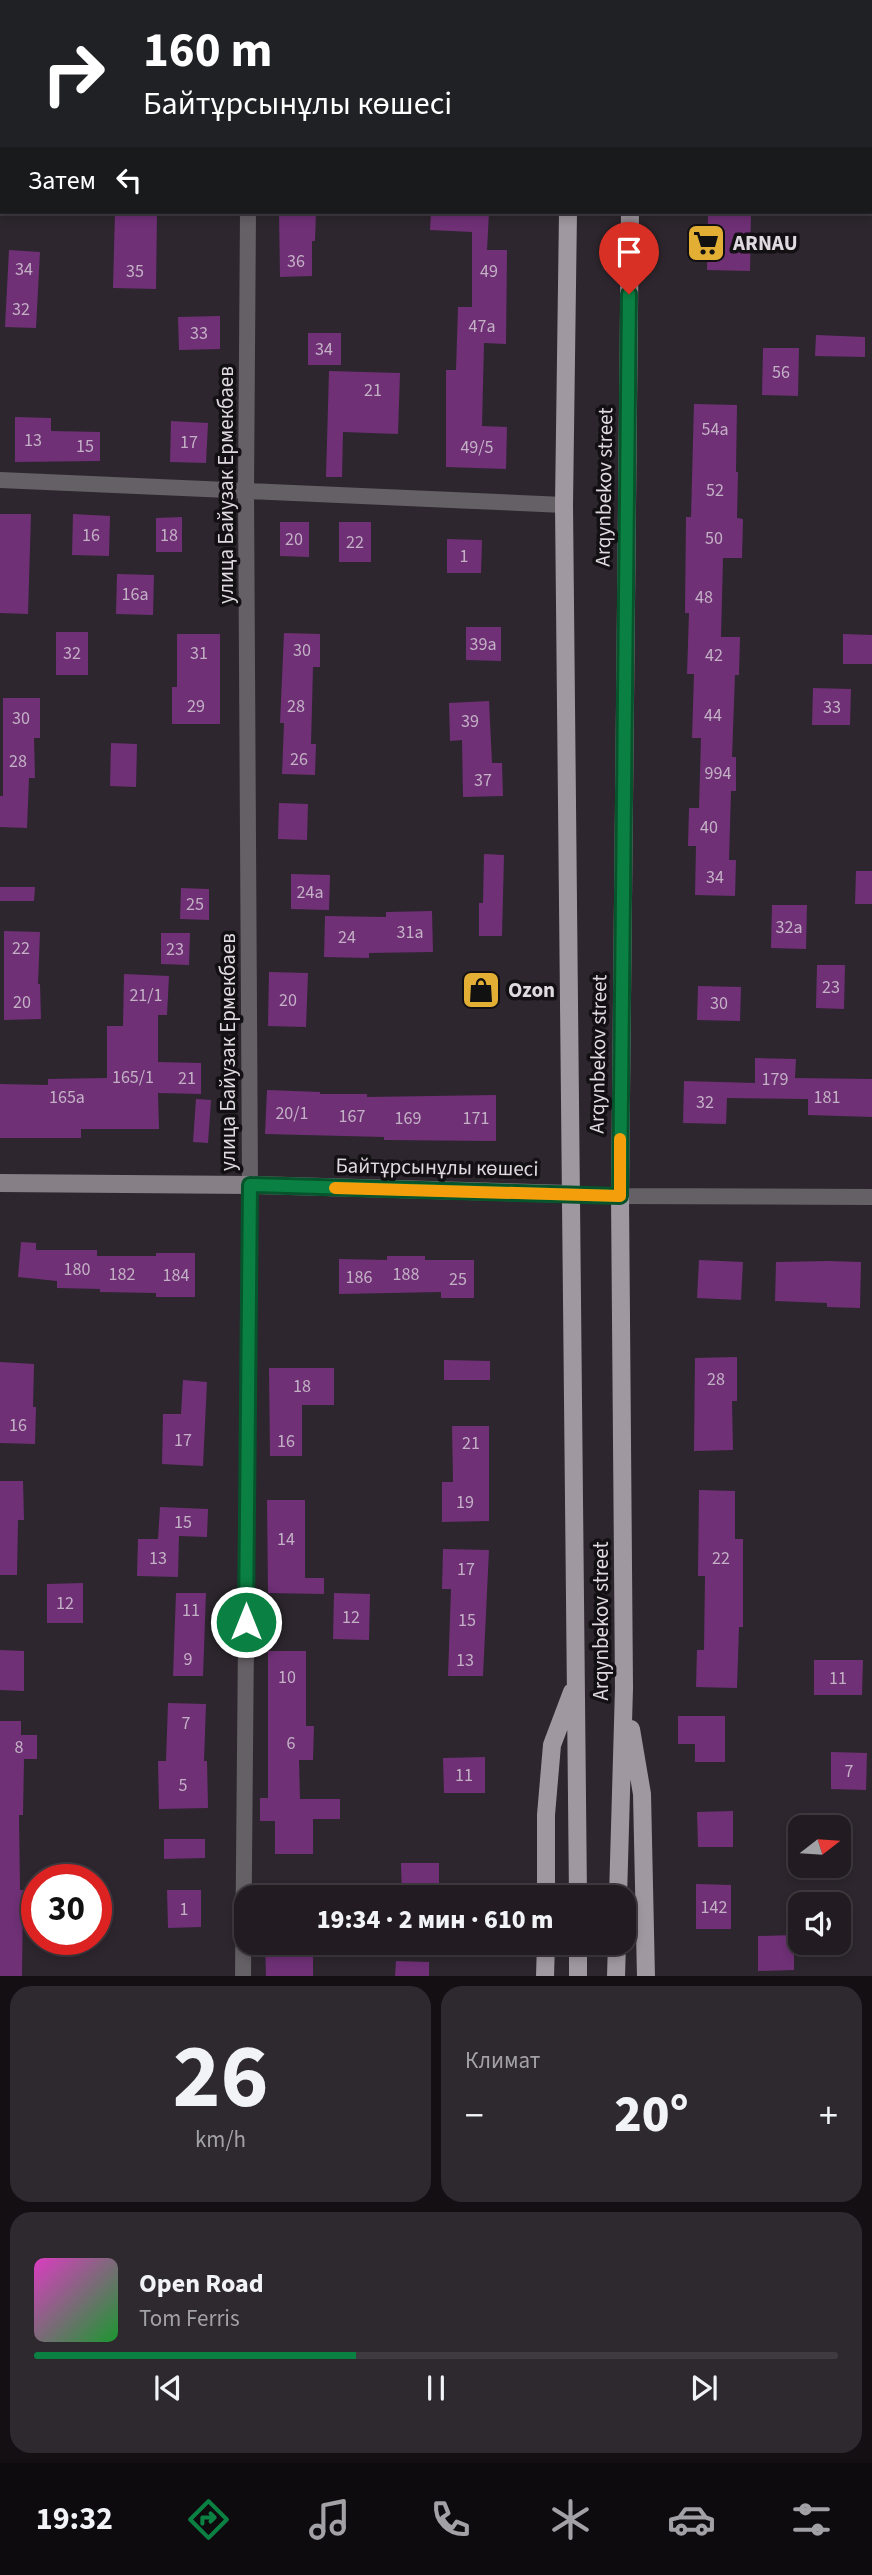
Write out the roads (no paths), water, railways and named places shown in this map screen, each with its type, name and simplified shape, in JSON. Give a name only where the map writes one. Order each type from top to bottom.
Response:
[{"type":"main road","name":"Arqynbekov street","points":[[568,214],[564,505],[578,1885]]},
{"type":"main road","name":"Arqynbekov street","points":[[618,1885],[624,1688],[620,1196],[630,214]]},
{"type":"main road","name":"Байтұрсынұлы көшесі","points":[[0,1184],[250,1185],[569,1194]]},
{"type":"main road","points":[[546,1885],[546,1815],[552,1745],[576,1682]]},
{"type":"main road","points":[[624,1688],[642,1794],[646,1976]]},
{"type":"main road","points":[[545,1976],[546,1955]]},
{"type":"main road","points":[[578,1955],[578,1976]]},
{"type":"main road","points":[[616,1976],[617,1955]]},
{"type":"street","name":"улица Байузак Ермекбаев","points":[[243,1976],[250,1185],[247,214]]},
{"type":"street","points":[[0,480],[564,505]]},
{"type":"street","name":"Байтұрсынұлы көшесі","points":[[569,1194],[872,1197]]},
{"type":"place","name":"ARNAU","points":[[706,243]]},
{"type":"place","name":"Ozon","points":[[481,990]]}]
